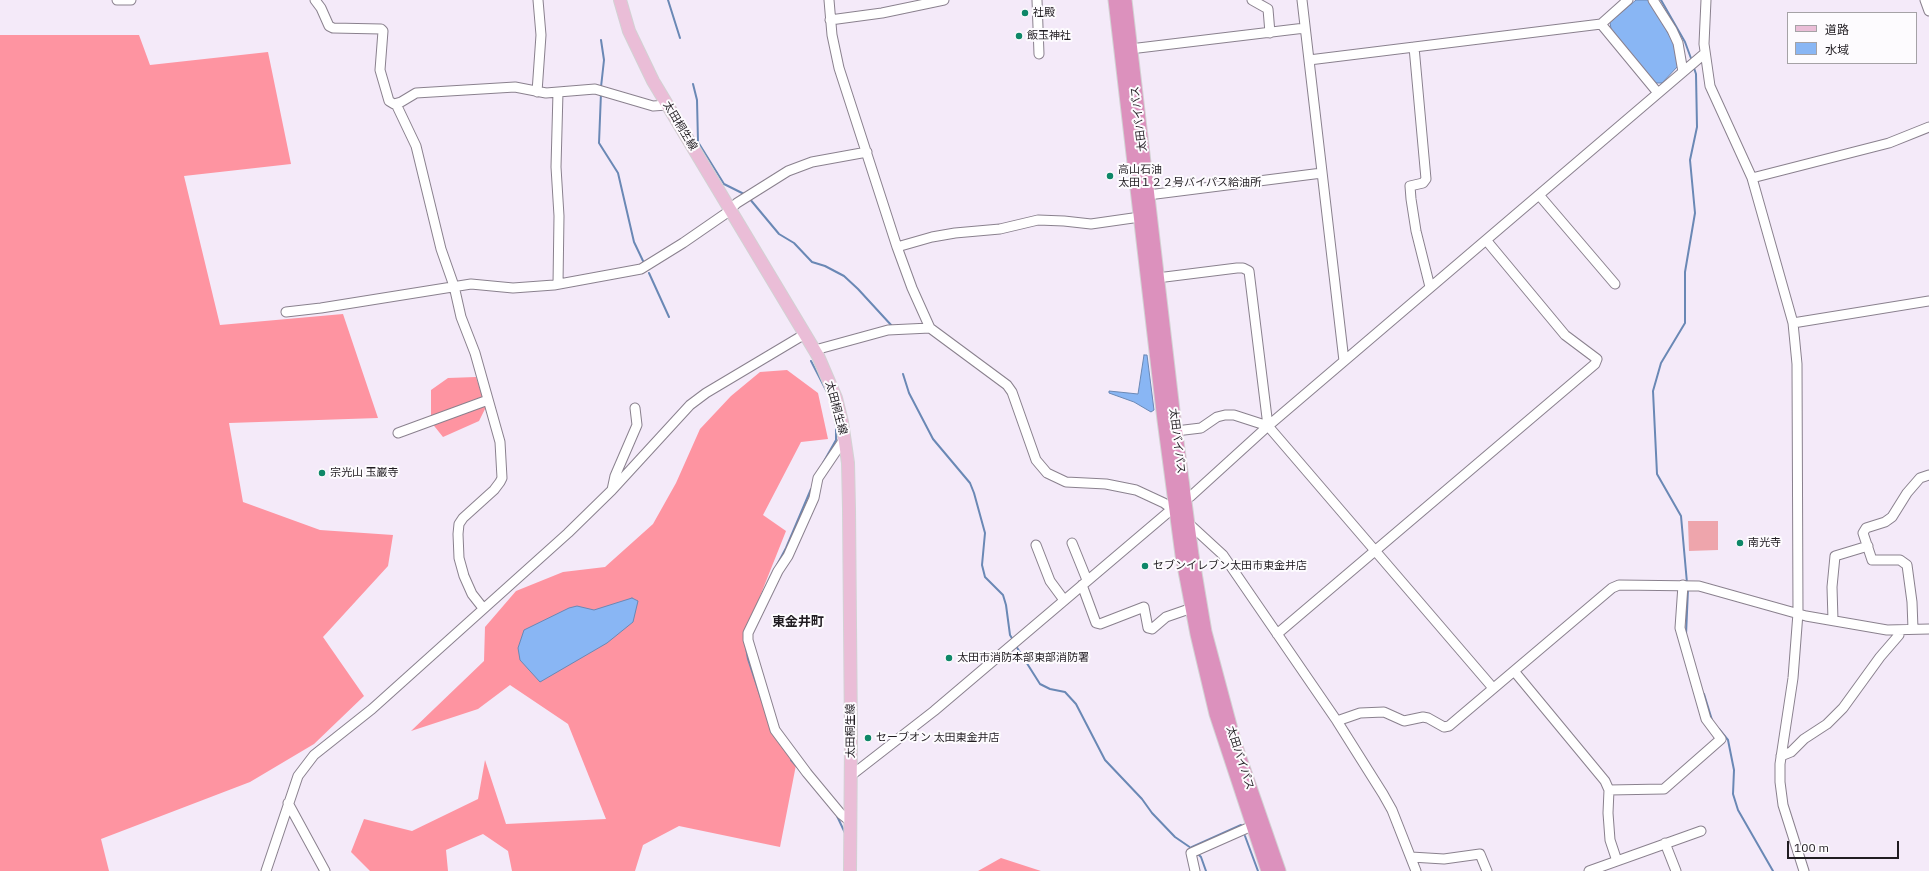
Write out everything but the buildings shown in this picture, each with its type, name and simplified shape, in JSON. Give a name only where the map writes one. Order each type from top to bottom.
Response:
[{"type":"highway","name":"太田バイパス","points":[[1115,0],[1140,217],[1177,507],[1192,608],[1216,714],[1268,871]]},
{"type":"highway","name":"太田バイパス","points":[[1125,0],[1176,431],[1177,507],[1188,522],[1206,632],[1226,712],[1235,744],[1279,871]]},
{"type":"main road","name":"太田桐生線","points":[[620,0],[629,31],[653,81],[815,350],[836,398],[845,438],[848,463],[851,822],[850,871]]},
{"type":"street","points":[[117,0],[131,0]]},
{"type":"street","points":[[315,0],[321,8],[329,26],[333,28],[381,29],[383,31],[380,70],[389,101],[396,104],[416,146],[441,249],[454,286],[461,317],[475,353],[500,442],[502,478],[494,490],[463,518],[459,524],[459,558],[464,576],[472,594],[483,608]]},
{"type":"street","points":[[537,92],[541,35],[538,0]]},
{"type":"street","points":[[829,0],[830,20],[839,68],[897,247],[912,288],[930,328],[1008,385],[1012,392],[1036,460],[1048,473],[1066,482],[1106,484],[1136,490],[1177,507]]},
{"type":"street","points":[[830,20],[882,13],[944,0]]},
{"type":"street","points":[[1037,0],[1039,54]]},
{"type":"street","points":[[1252,0],[1268,8],[1270,33]]},
{"type":"street","points":[[1302,0],[1344,361]]},
{"type":"street","points":[[1309,60],[1601,24],[1628,0]]},
{"type":"street","points":[[1653,0],[1672,30],[1689,67]]},
{"type":"street","points":[[1706,0],[1704,54],[1710,86],[1752,178],[1793,323],[1797,364],[1798,613],[1793,678],[1781,756],[1780,782],[1783,805],[1804,871]]},
{"type":"street","points":[[1925,0],[1929,11]]},
{"type":"street","points":[[1601,24],[1658,93]]},
{"type":"street","points":[[1130,49],[1305,28]]},
{"type":"street","points":[[1414,47],[1426,179],[1423,183],[1410,186],[1416,231],[1430,288]]},
{"type":"street","points":[[853,774],[934,711],[1084,582],[1177,507],[1268,426],[1704,54]]},
{"type":"street","points":[[396,104],[416,93],[515,87],[537,92],[600,90],[619,97],[653,106],[667,105]]},
{"type":"street","points":[[558,92],[556,167],[559,216],[558,284]]},
{"type":"street","points":[[1752,178],[1889,143],[1929,127]]},
{"type":"street","points":[[286,312],[321,308],[454,286],[477,284],[514,288],[542,287],[638,269],[647,266],[788,171],[812,162],[867,152]]},
{"type":"street","points":[[1148,195],[1322,173]]},
{"type":"street","points":[[1539,195],[1615,284]]},
{"type":"street","points":[[897,247],[932,237],[955,233],[1000,229],[1038,220],[1091,224],[1140,217]]},
{"type":"street","points":[[1277,634],[1589,369],[1597,359],[1565,335],[1486,240]]},
{"type":"street","points":[[1157,278],[1237,268],[1243,268],[1249,271],[1268,426]]},
{"type":"street","points":[[1793,323],[1929,301]]},
{"type":"street","points":[[815,350],[888,330],[930,328]]},
{"type":"street","points":[[266,871],[298,776],[314,755],[372,709],[568,533],[612,490],[690,405],[805,334]]},
{"type":"street","points":[[398,433],[488,400]]},
{"type":"street","points":[[612,490],[615,476],[637,425],[635,408]]},
{"type":"street","points":[[1176,431],[1201,428],[1217,416],[1224,415],[1234,415],[1268,426],[1493,688]]},
{"type":"street","points":[[845,438],[818,478],[811,505],[788,556],[778,570],[748,633],[748,640],[775,730],[807,773],[841,814],[851,822]]},
{"type":"street","points":[[1914,629],[1907,565],[1900,560],[1872,560],[1864,533],[1864,528],[1888,521],[1907,493],[1920,478],[1929,475]]},
{"type":"street","points":[[1188,522],[1223,555],[1375,778],[1392,810],[1416,871]]},
{"type":"street","points":[[1072,543],[1096,623],[1100,624],[1144,607],[1148,628],[1152,629],[1166,617],[1192,608]]},
{"type":"street","points":[[1036,545],[1050,581],[1064,600]]},
{"type":"street","points":[[1834,620],[1832,587],[1835,556],[1868,546]]},
{"type":"street","points":[[1609,790],[1664,788],[1721,739],[1706,718],[1680,628],[1682,585]]},
{"type":"street","points":[[1337,721],[1360,714],[1384,712],[1404,721],[1423,717],[1446,727],[1614,586],[1682,585],[1714,589],[1806,616],[1887,630],[1929,629]]},
{"type":"street","points":[[1781,756],[1791,752],[1804,739],[1827,724],[1843,708],[1880,657],[1899,635],[1899,630]]},
{"type":"street","points":[[1514,671],[1605,781],[1609,790],[1608,827],[1610,840],[1617,861]]},
{"type":"street","points":[[288,803],[326,871]]},
{"type":"street","points":[[1195,871],[1191,853],[1252,826]]},
{"type":"street","points":[[1589,871],[1701,830]]},
{"type":"street","points":[[1666,843],[1676,871]]},
{"type":"street","points":[[1411,857],[1444,859],[1480,854],[1487,871]]},
{"type":"shaded area","points":[[0,35],[139,35],[150,65],[268,52],[291,164],[184,176],[220,325],[343,314],[378,418],[229,423],[243,502],[320,530],[393,535],[388,566],[323,637],[364,696],[314,744],[250,782],[101,839],[109,871],[0,871]]},
{"type":"shaded area","points":[[787,370],[818,393],[828,439],[801,442],[763,515],[786,531],[743,639],[772,731],[796,765],[780,847],[679,826],[643,845],[635,871],[512,871],[508,851],[483,834],[446,850],[448,871],[370,871],[351,852],[364,819],[412,831],[478,799],[485,760],[506,824],[606,819],[568,724],[510,685],[478,709],[411,731],[484,661],[485,627],[516,591],[563,572],[605,567],[653,524],[676,483],[700,429],[731,396],[760,372]]},
{"type":"shaded area","points":[[476,377],[486,407],[479,421],[443,437],[431,422],[431,390],[448,378]]},
{"type":"shaded area","points":[[1688,521],[1718,521],[1718,550],[1689,551]]},
{"type":"shaded area","points":[[1001,858],[1041,871],[978,871]]},
{"type":"water","points":[[1636,0],[1649,0],[1675,45],[1678,66],[1662,83],[1655,83],[1611,29],[1610,22]]},
{"type":"water","points":[[1144,355],[1147,355],[1154,410],[1151,412],[1134,402],[1109,393],[1109,391],[1138,394]]},
{"type":"water","points":[[632,598],[638,601],[633,622],[607,643],[540,682],[520,660],[518,648],[524,630],[569,608],[577,606],[594,610]]},
{"type":"waterway","points":[[668,0],[680,38]]},
{"type":"waterway","points":[[1661,0],[1685,42],[1692,61]]},
{"type":"waterway","points":[[601,40],[604,60],[601,87]]},
{"type":"waterway","points":[[1687,583],[1681,516],[1657,474],[1653,391],[1661,363],[1685,323],[1685,272],[1695,213],[1690,160],[1697,127],[1696,74],[1694,68]]},
{"type":"waterway","points":[[693,84],[697,100],[698,142],[724,184],[744,194]]},
{"type":"waterway","points":[[601,93],[599,143],[618,173],[634,242],[644,263]]},
{"type":"waterway","points":[[749,198],[779,234],[794,243],[812,262],[825,266],[844,276],[892,326]]},
{"type":"waterway","points":[[649,273],[669,317]]},
{"type":"waterway","points":[[811,361],[829,396],[836,426],[836,440],[823,463]]},
{"type":"waterway","points":[[903,374],[909,393],[933,439],[970,483],[985,533],[982,565],[985,577],[1003,595],[1006,605],[1010,635],[1013,640]]},
{"type":"waterway","points":[[777,565],[786,548],[811,489]]},
{"type":"waterway","points":[[1686,635],[1688,589]]},
{"type":"waterway","points":[[744,636],[748,659],[762,701]]},
{"type":"waterway","points":[[1016,646],[1040,684],[1050,689],[1065,692],[1076,704],[1105,760],[1175,837],[1194,850]]},
{"type":"waterway","points":[[1704,694],[1712,720]]},
{"type":"waterway","points":[[1719,729],[1728,740],[1734,770],[1733,794],[1738,810],[1773,871]]},
{"type":"waterway","points":[[791,760],[800,770]]},
{"type":"waterway","points":[[837,816],[845,833]]},
{"type":"waterway","points":[[1192,847],[1241,825]]},
{"type":"waterway","points":[[1245,836],[1258,871]]},
{"type":"waterway","points":[[1197,853],[1201,857],[1206,871]]},
{"type":"place","name":"社殿","points":[[1025,13]]},
{"type":"place","name":"飯玉神社","points":[[1019,36]]},
{"type":"place","name":"高山石油 太田１２２号バイパス給油所","points":[[1110,176]]},
{"type":"place","name":"宗光山 玉巌寺","points":[[322,473]]},
{"type":"place","name":"南光寺","points":[[1740,543]]},
{"type":"place","name":"セブンイレブン太田市東金井店","points":[[1145,566]]},
{"type":"place","name":"太田市消防本部東部消防署","points":[[949,658]]},
{"type":"place","name":"セーブオン 太田東金井店","points":[[868,738]]},
{"type":"district","name":"東金井町","points":[[798,622]]}]
